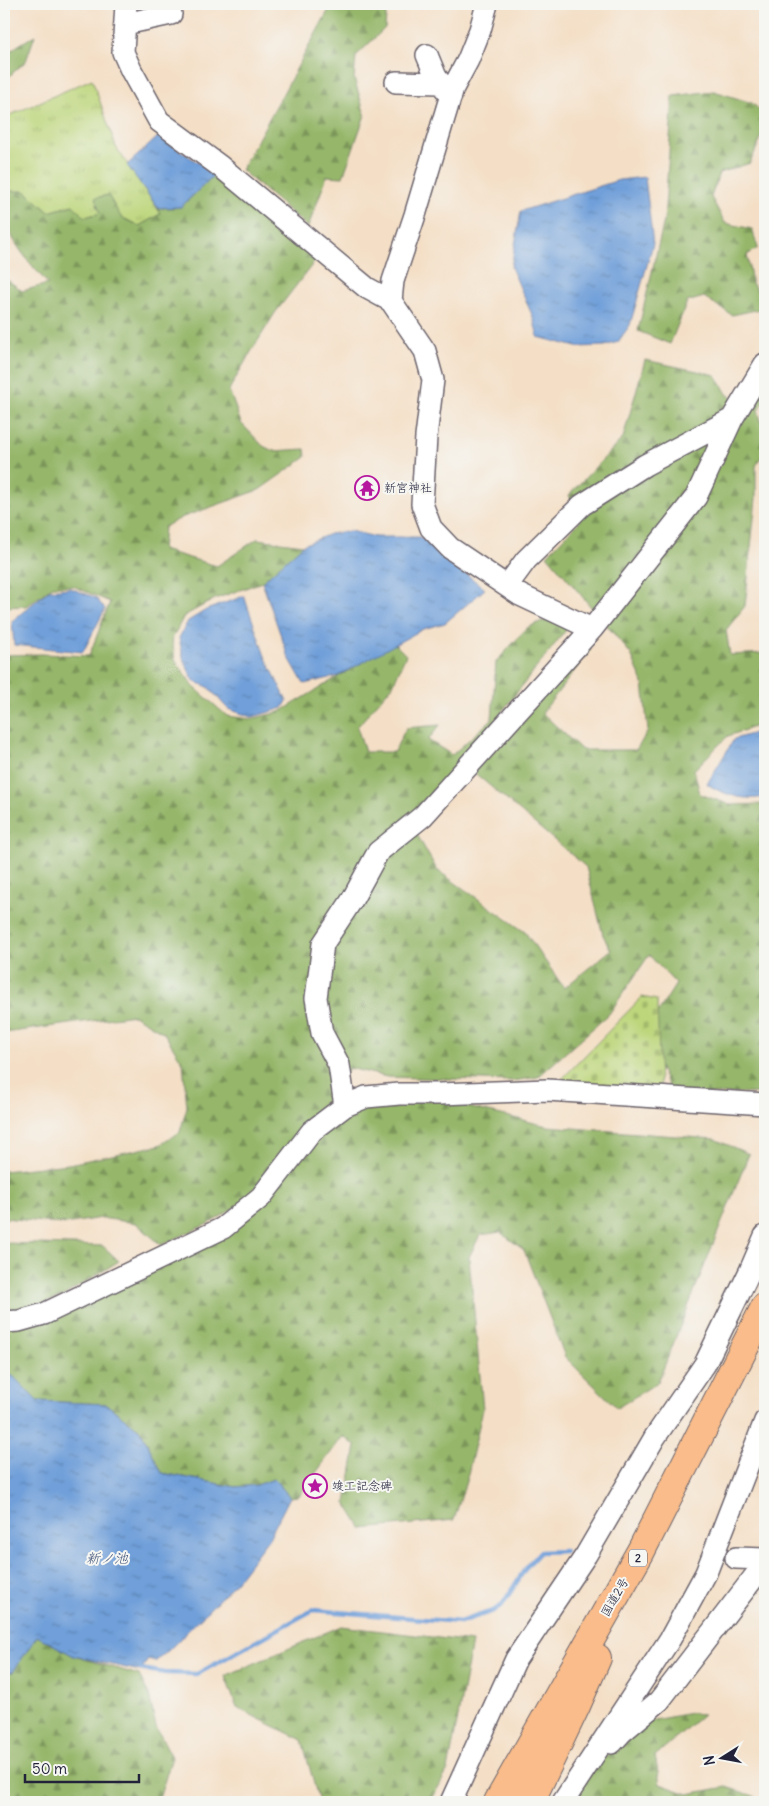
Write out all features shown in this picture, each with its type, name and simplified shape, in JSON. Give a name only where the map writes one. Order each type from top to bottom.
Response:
[{"type":"highway","name":"国道2号","points":[[498,1802],[642,1551],[765,1307]]},
{"type":"highway","points":[[530,1802],[576,1706],[642,1551]]},
{"type":"highway","points":[[481,1802],[596,1630]]},
{"type":"street","points":[[391,302],[393,281],[415,215],[446,89],[480,30],[487,4]]},
{"type":"street","points":[[171,14],[125,14],[123,52],[159,121],[221,167],[367,288],[391,302],[425,351],[433,380],[426,437],[422,504],[431,528],[450,548],[520,595],[592,629]]},
{"type":"street","points":[[427,55],[436,77],[446,89]]},
{"type":"street","points":[[396,82],[446,89]]},
{"type":"street","points":[[345,1106],[339,1064],[322,1033],[316,998],[323,944],[352,900],[378,852],[423,816],[592,629],[696,497],[732,419],[765,364]]},
{"type":"street","points":[[507,586],[526,560],[582,505],[645,465],[732,419]]},
{"type":"street","points":[[4,1322],[19,1321],[44,1314],[224,1228],[262,1197],[312,1131],[345,1106],[366,1097],[399,1094],[547,1090],[765,1104]]},
{"type":"street","points":[[451,1802],[516,1659],[586,1555],[656,1437],[705,1364],[765,1236]]},
{"type":"street","points":[[563,1802],[670,1639],[706,1573],[765,1421]]},
{"type":"street","points":[[736,1558],[765,1559]]},
{"type":"street","points":[[591,1759],[599,1758],[622,1732],[659,1701],[765,1563]]},
{"type":"green space","points":[[332,4],[387,4],[385,28],[356,56],[354,78],[365,115],[343,177],[327,176],[308,227],[241,170]]},
{"type":"green space","points":[[35,35],[26,61],[4,81],[5,63],[10,52]]},
{"type":"green space","points":[[92,79],[116,147],[161,214],[139,226],[125,219],[107,214],[85,217],[73,205],[49,212],[25,191],[4,201],[4,124],[8,116]]},
{"type":"green space","points":[[714,91],[752,103],[765,115],[765,129],[750,163],[719,173],[711,197],[725,223],[752,229],[758,248],[747,255],[752,283],[765,302],[765,308],[732,315],[704,297],[687,302],[670,344],[638,331],[664,221],[673,96]]},
{"type":"green space","points":[[215,174],[318,257],[275,313],[229,390],[241,423],[263,446],[273,451],[305,449],[306,457],[259,490],[183,517],[164,527],[162,550],[217,566],[257,539],[303,545],[262,582],[215,599],[184,616],[172,639],[175,660],[193,686],[227,716],[251,719],[280,712],[394,643],[406,655],[393,685],[357,727],[365,752],[394,752],[406,728],[440,725],[428,740],[452,755],[492,719],[496,662],[527,628],[542,621],[573,621],[457,769],[407,817],[437,870],[525,932],[564,988],[611,950],[603,935],[586,867],[470,769],[585,643],[591,649],[542,713],[582,750],[636,750],[648,731],[643,683],[631,654],[547,555],[580,521],[569,495],[623,438],[645,360],[716,375],[727,394],[735,400],[765,381],[765,401],[758,410],[765,434],[765,450],[756,466],[756,498],[745,606],[726,630],[730,655],[765,653],[765,723],[728,736],[694,770],[700,794],[731,805],[765,804],[765,1093],[672,1095],[658,1064],[655,1017],[676,984],[649,955],[609,1014],[538,1077],[513,1081],[387,1077],[349,1068],[334,1092],[306,1124],[253,1196],[212,1222],[161,1245],[136,1223],[101,1218],[65,1224],[4,1218],[4,1171],[69,1164],[160,1145],[180,1132],[187,1107],[183,1063],[164,1033],[134,1015],[4,1033],[4,655],[89,656],[110,602],[73,586],[53,586],[27,606],[4,607],[4,277],[22,291],[48,284],[24,256],[12,236],[5,215],[4,202],[9,200],[10,191],[25,191],[49,212],[73,205],[85,217],[100,213],[95,198],[108,195],[121,217],[139,226],[160,214],[158,208],[181,207]]},
{"type":"green space","points":[[642,997],[657,1000],[660,1089],[557,1084]]},
{"type":"green space","points":[[439,1100],[547,1126],[714,1139],[749,1154],[658,1382],[617,1408],[565,1357],[524,1250],[500,1232],[480,1235],[469,1257],[483,1409],[467,1478],[454,1520],[362,1529],[346,1503],[356,1446],[343,1436],[299,1496],[290,1497],[274,1479],[257,1485],[235,1487],[162,1473],[141,1431],[106,1404],[37,1401],[13,1376],[4,1375],[4,1328],[226,1233],[316,1135],[367,1103]]},
{"type":"green space","points":[[4,1243],[103,1246],[119,1261],[63,1296],[19,1313],[4,1312]]},
{"type":"green space","points":[[341,1626],[472,1642],[448,1770],[430,1802],[319,1802],[302,1740],[237,1708],[225,1676]]},
{"type":"green space","points":[[37,1636],[74,1656],[139,1675],[149,1695],[156,1727],[172,1757],[158,1802],[4,1802],[4,1673],[13,1672]]},
{"type":"green space","points":[[691,1713],[703,1714],[655,1756],[660,1784],[688,1794],[726,1787],[754,1796],[758,1802],[568,1802],[582,1777],[643,1722]]},
{"type":"water","points":[[159,136],[215,174],[181,207],[158,208],[127,165]]},
{"type":"water","points":[[645,177],[653,244],[630,325],[618,342],[605,346],[576,347],[538,337],[533,317],[511,267],[521,211],[619,180]]},
{"type":"water","points":[[350,531],[376,537],[420,537],[485,589],[445,623],[423,629],[338,676],[304,684],[288,656],[262,582],[303,545],[330,534]]},
{"type":"water","points":[[70,588],[96,598],[105,609],[83,652],[14,645],[12,621],[49,590]]},
{"type":"water","points":[[244,596],[265,656],[287,701],[283,708],[252,717],[228,709],[208,687],[194,681],[184,661],[179,638],[188,621],[206,610]]},
{"type":"water","points":[[765,730],[765,797],[742,798],[720,791],[707,784],[734,739]]},
{"type":"water","name":"新ノ池","points":[[4,1375],[13,1376],[37,1401],[106,1404],[141,1431],[162,1473],[235,1487],[257,1485],[274,1479],[290,1497],[269,1538],[235,1583],[169,1650],[155,1662],[148,1660],[140,1671],[74,1656],[37,1636],[13,1672],[4,1673]]},
{"type":"waterway","points":[[141,1669],[165,1673],[197,1674],[313,1610],[460,1622],[493,1611],[502,1605],[527,1566],[540,1552],[565,1551]]},
{"type":"place","name":"新宮神社","points":[[367,488]]},
{"type":"place","name":"竣工記念碑","points":[[315,1486]]}]
